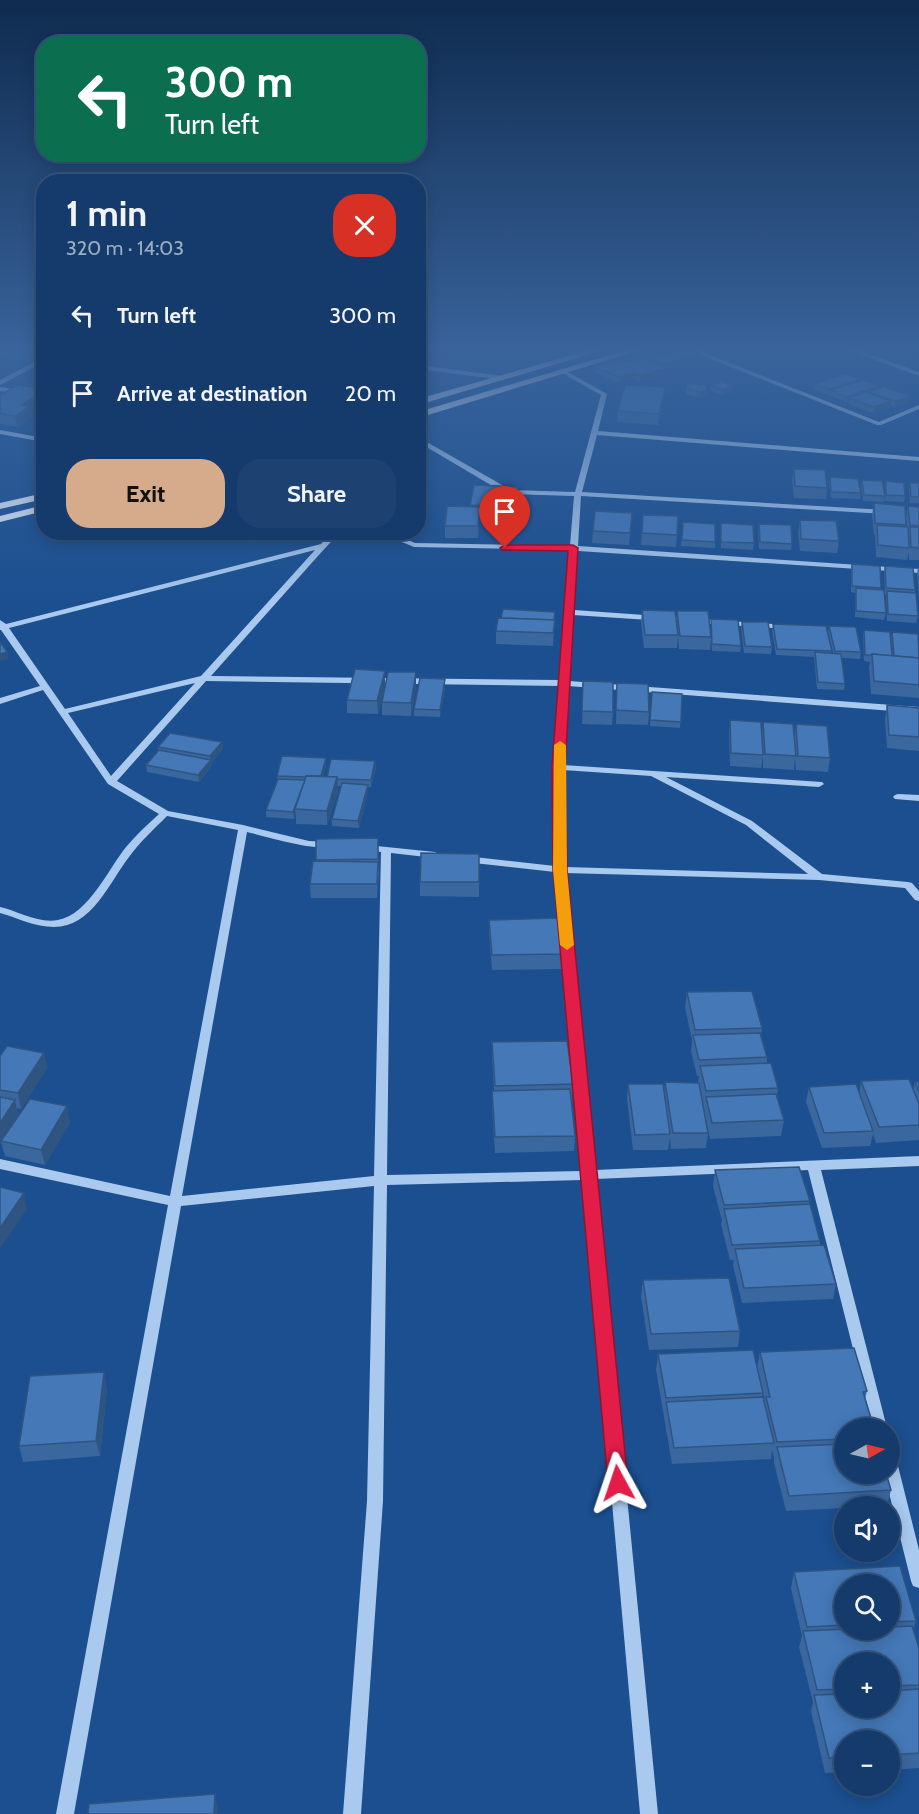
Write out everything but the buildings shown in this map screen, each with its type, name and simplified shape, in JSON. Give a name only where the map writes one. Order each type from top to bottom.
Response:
[{"type":"main road","points":[[0,506],[36,498]]},
{"type":"main road","points":[[0,519],[36,510]]},
{"type":"street","points":[[4,433],[36,439]]},
{"type":"street","points":[[649,1814],[560,870],[558,767],[578,494],[595,433],[919,459]]},
{"type":"street","points":[[426,444],[509,492],[896,513]]},
{"type":"street","points":[[111,782],[330,540]]},
{"type":"street","points":[[401,540],[414,545],[573,548],[919,571]]},
{"type":"street","points":[[324,546],[1,626],[111,782],[165,813],[309,844],[386,849],[444,856]]},
{"type":"street","points":[[569,612],[802,628]]},
{"type":"street","points":[[63,712],[204,678],[564,683],[919,710]]},
{"type":"street","points":[[0,701],[45,687]]},
{"type":"street","points":[[558,767],[819,784]]},
{"type":"street","points":[[651,773],[749,823],[819,877]]},
{"type":"street","points":[[898,797],[919,798]]},
{"type":"street","points":[[0,910],[37,921],[62,924],[78,916],[98,894],[133,845],[165,813]]},
{"type":"street","points":[[65,1814],[243,828]]},
{"type":"street","points":[[352,1814],[375,1501],[386,849]]},
{"type":"street","points":[[456,858],[560,870],[819,877],[908,885],[919,898]]},
{"type":"street","points":[[0,1164],[175,1202],[382,1180],[590,1175],[919,1161]]},
{"type":"street","points":[[813,1166],[877,1418]]},
{"type":"street","points":[[895,1484],[919,1581]]},
{"type":"slow traffic","points":[[560,745],[558,767],[560,870],[567,945]]},
{"type":"route","points":[[505,548],[573,548],[558,767],[560,870],[618,1483]]}]
